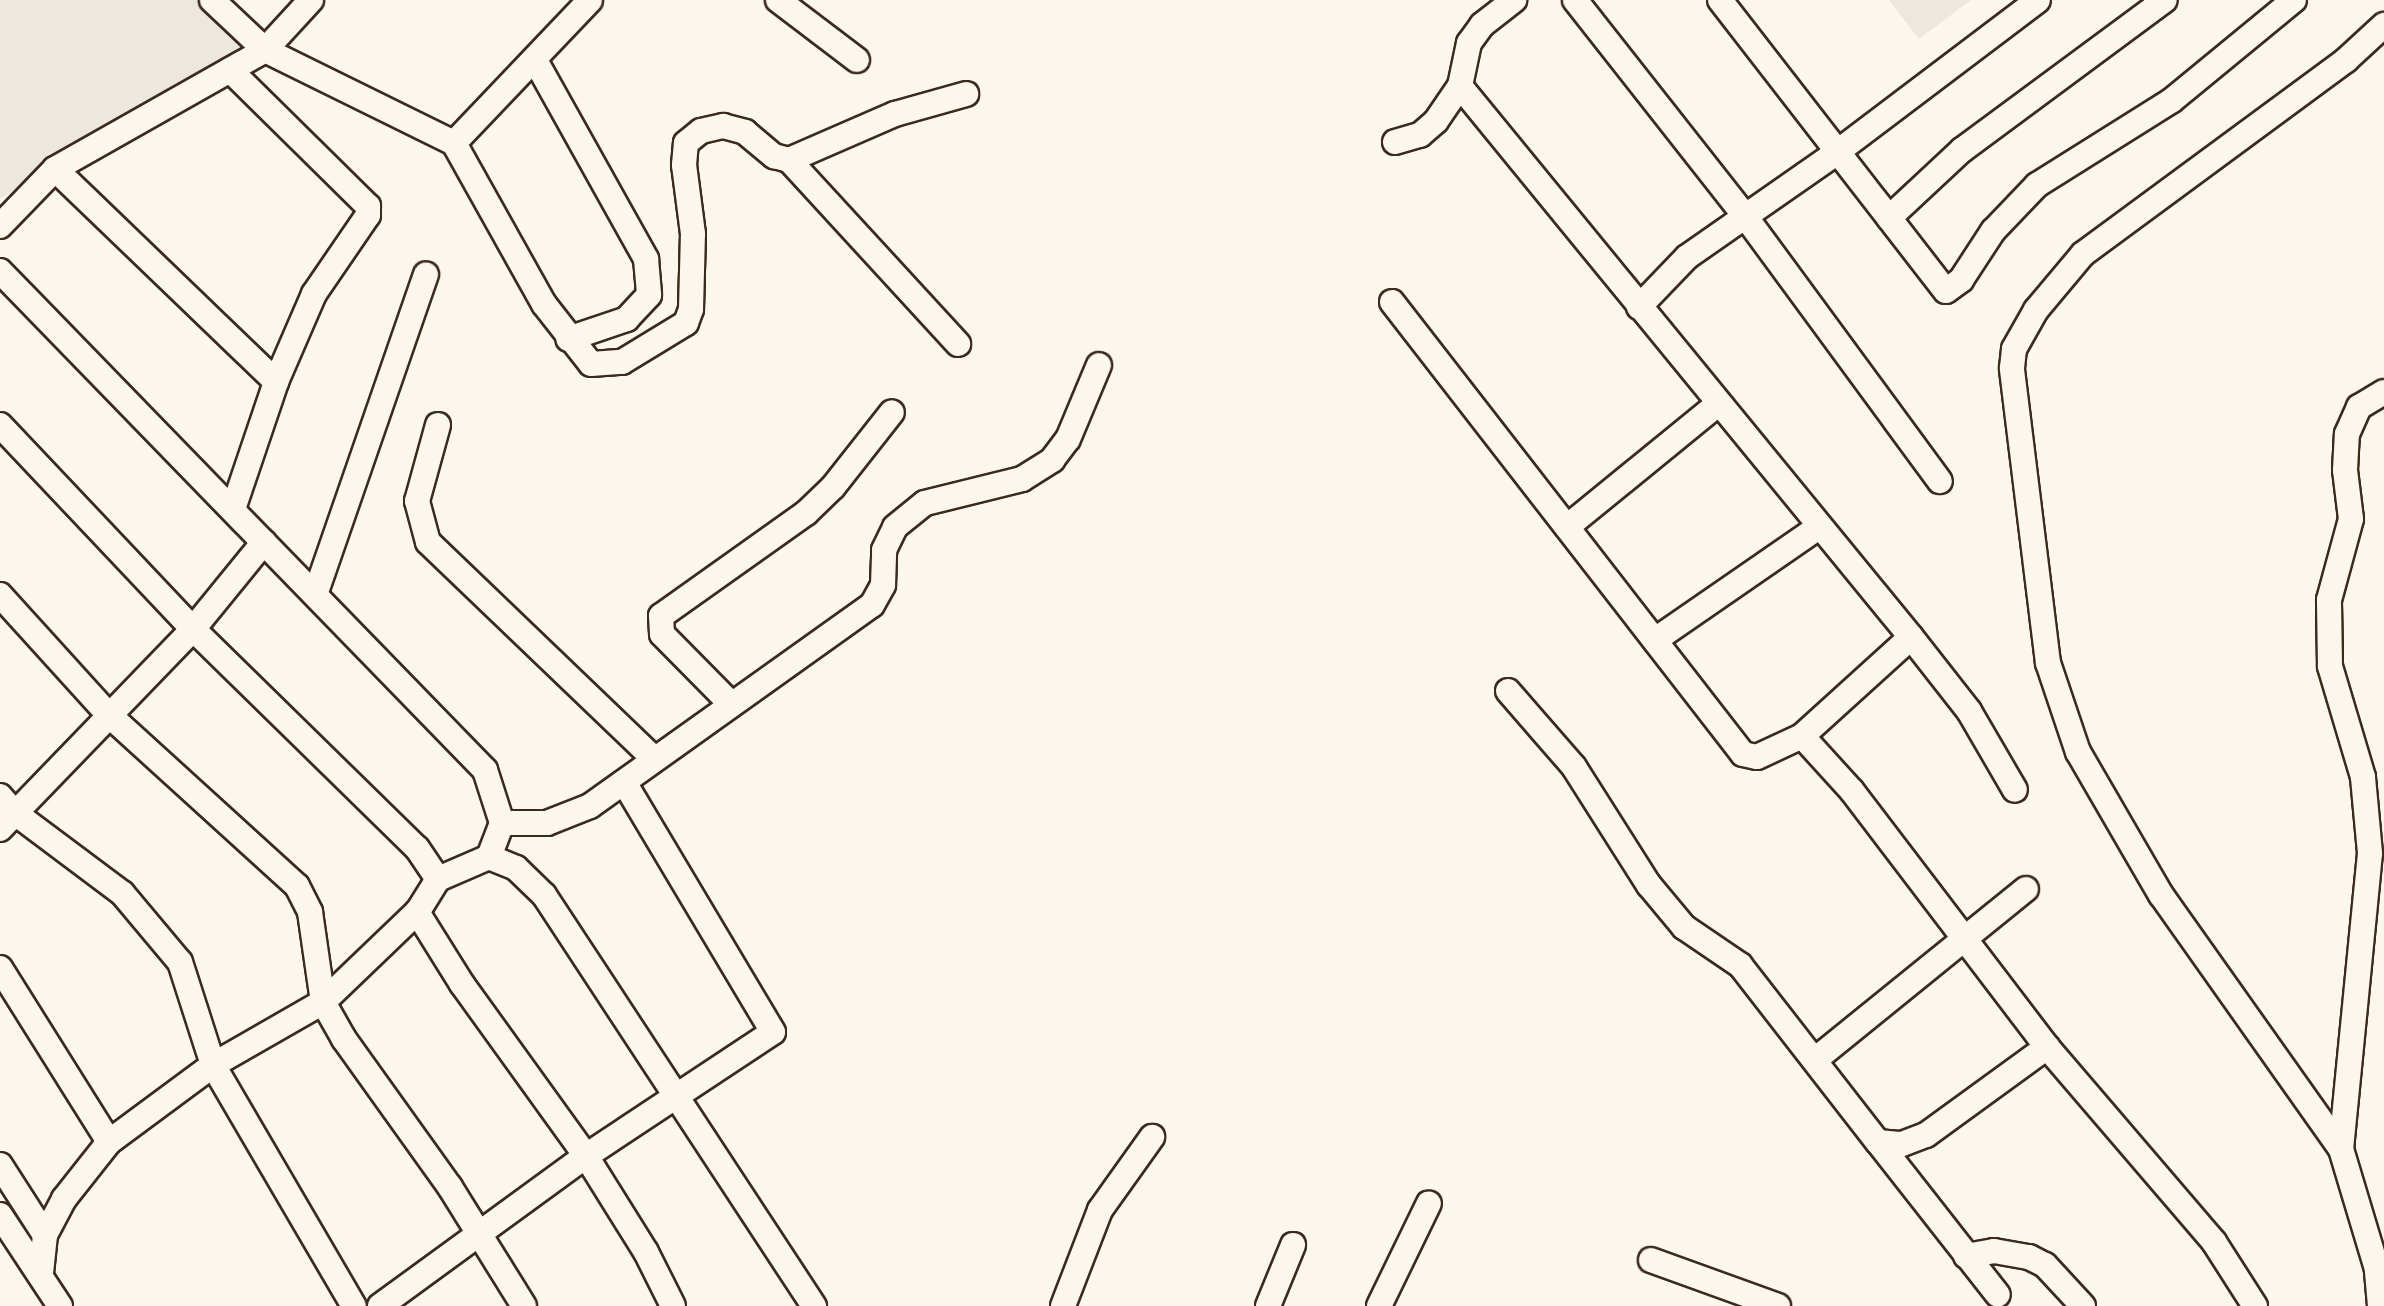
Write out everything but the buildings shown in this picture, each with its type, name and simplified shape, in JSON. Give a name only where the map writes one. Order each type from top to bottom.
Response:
[{"type":"street","points":[[212,0],[265,50],[454,143],[568,339],[591,364],[622,362],[685,323],[691,309],[693,234],[684,165],[686,143],[723,125],[745,132],[774,156],[789,160],[958,344]]},
{"type":"street","points":[[0,226],[55,169],[265,50],[311,0]]},
{"type":"street","points":[[454,143],[590,0]]},
{"type":"street","points":[[778,0],[857,60]]},
{"type":"street","points":[[1395,142],[1420,135],[1460,86],[1469,43],[1482,25],[1514,0]]},
{"type":"street","points":[[1575,0],[1745,216],[1940,481]]},
{"type":"street","points":[[1720,0],[1836,153],[1946,291],[1961,280],[1993,231],[2037,185],[2171,101],[2294,0]]},
{"type":"street","points":[[1639,307],[1687,257],[1836,153],[2038,0]]},
{"type":"street","points":[[1889,218],[1962,150],[2165,0]]},
{"type":"street","points":[[2380,1306],[2376,1269],[2341,1149],[2169,906],[2078,752],[2048,663],[2011,368],[2014,349],[2036,310],[2083,254],[2346,60],[2384,25]]},
{"type":"street","points":[[535,60],[646,258],[649,295],[627,319],[568,339]]},
{"type":"street","points":[[230,70],[368,206],[365,224],[314,294],[276,382],[233,509]]},
{"type":"street","points":[[1460,86],[1911,637],[1969,711],[2015,790]]},
{"type":"street","points":[[789,160],[895,114],[966,94]]},
{"type":"street","points":[[55,169],[276,382]]},
{"type":"street","points":[[0,271],[316,592],[485,770],[502,823],[489,857]]},
{"type":"street","points":[[316,592],[426,275]]},
{"type":"street","points":[[1392,302],[1743,754],[1757,757],[1802,736],[1911,637]]},
{"type":"street","points":[[502,823],[562,820],[624,782],[872,605],[885,576],[886,542],[904,518],[938,498],[1022,479],[1052,460],[1068,439],[1099,365]]},
{"type":"street","points":[[2341,1149],[2370,853],[2363,777],[2330,666],[2329,600],[2351,519],[2345,470],[2347,434],[2359,407],[2384,392]]},
{"type":"street","points":[[1567,527],[1718,404]]},
{"type":"street","points":[[731,704],[662,634],[662,616],[806,513],[834,487],[892,412]]},
{"type":"street","points":[[0,425],[193,629],[417,848],[438,879]]},
{"type":"street","points":[[438,425],[418,501],[428,542],[654,759]]},
{"type":"street","points":[[1655,640],[1819,527]]},
{"type":"street","points":[[264,542],[193,629],[109,715],[5,813],[122,893],[156,928],[180,962],[214,1065],[354,1306]]},
{"type":"street","points":[[0,595],[109,715],[297,886],[310,912],[323,1002],[479,1233],[524,1306]]},
{"type":"street","points":[[1508,691],[1574,767],[1649,885],[1684,927],[1740,965],[1998,1295]]},
{"type":"street","points":[[1802,736],[1852,790],[1962,941],[2047,1047],[2214,1242],[2255,1306]]},
{"type":"street","points":[[380,1306],[586,1156],[678,1099],[775,1028],[624,782]]},
{"type":"street","points":[[41,1274],[45,1234],[64,1199],[108,1142],[214,1065],[323,1002],[416,912],[438,879],[489,857],[516,868],[544,895],[814,1306]]},
{"type":"street","points":[[1816,1059],[2026,889]]},
{"type":"street","points":[[416,912],[462,984],[586,1156],[646,1252],[673,1306]]},
{"type":"street","points":[[0,968],[108,1142]]},
{"type":"street","points":[[1878,1142],[1902,1144],[1926,1135],[2047,1047]]},
{"type":"street","points":[[1063,1306],[1100,1210],[1152,1137]]},
{"type":"street","points":[[0,1165],[45,1234]]},
{"type":"street","points":[[1379,1306],[1429,1203]]},
{"type":"street","points":[[0,1215],[60,1306]]},
{"type":"street","points":[[1268,1306],[1293,1245]]},
{"type":"street","points":[[1966,1256],[1994,1251],[2029,1257],[2045,1265],[2083,1306]]},
{"type":"street","points":[[1651,1260],[1778,1306]]},
{"type":"shaded area","points":[[0,0],[222,0],[247,49],[0,199]]},
{"type":"shaded area","points":[[1889,0],[1971,0],[1919,39]]}]
